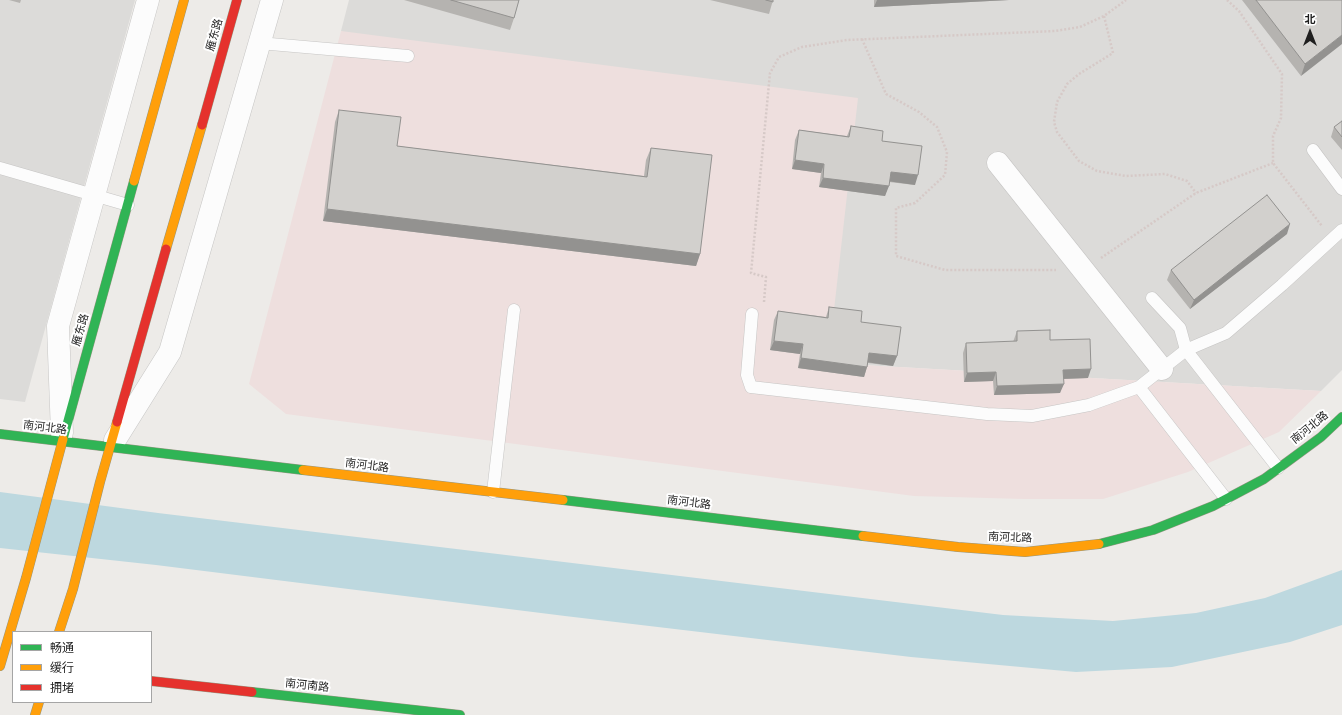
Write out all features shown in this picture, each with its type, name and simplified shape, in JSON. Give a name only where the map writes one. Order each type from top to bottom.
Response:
[{"type":"street","points":[[62,442],[58,326],[148,0]]},
{"type":"street","name":"雁东路","points":[[2,665],[53,473],[184,0]]},
{"type":"street","name":"雁东路","points":[[59,631],[73,589],[100,482],[237,0]]},
{"type":"street","points":[[110,448],[170,352],[272,0]]},
{"type":"street","points":[[998,163],[1162,369]]},
{"type":"street","name":"南河北路","points":[[0,434],[958,547],[1025,552],[1095,545],[1153,530],[1213,506],[1264,479],[1321,437],[1342,417]]},
{"type":"street","name":"南河南路","points":[[152,681],[460,715]]},
{"type":"street","points":[[35,715],[38,703]]},
{"type":"lane","points":[[260,43],[408,56]]},
{"type":"lane","points":[[1313,150],[1342,189]]},
{"type":"lane","points":[[0,168],[128,205]]},
{"type":"lane","points":[[752,314],[747,374],[751,387],[987,414],[1032,416],[1089,405],[1139,387],[1186,350],[1226,333],[1282,285],[1342,230]]},
{"type":"lane","points":[[1152,298],[1180,328],[1186,350],[1278,468]]},
{"type":"lane","points":[[493,492],[514,310]]},
{"type":"lane","points":[[1139,387],[1226,499]]},
{"type":"path","points":[[751,273],[770,73],[779,57],[802,47],[847,40],[1055,32],[1080,27],[1104,16],[1126,0]]},
{"type":"path","points":[[1227,0],[1239,11],[1282,74],[1281,118],[1273,136],[1273,163],[1332,239]]},
{"type":"path","points":[[1104,16],[1113,53],[1079,74],[1068,84],[1057,102],[1054,122],[1057,132],[1079,161],[1097,171],[1126,176],[1165,174],[1187,181],[1196,193]]},
{"type":"shaded area","points":[[0,0],[135,0],[25,402],[0,399]]},
{"type":"shaded area","points":[[349,0],[1342,0],[1342,370],[1321,391],[828,363],[341,31]]},
{"type":"shaded area","points":[[341,31],[858,98],[828,363],[1321,391],[1279,432],[1188,472],[1103,499],[1024,499],[914,496],[286,414],[249,384]]},
{"type":"water","points":[[0,492],[158,513],[1003,615],[1113,621],[1196,613],[1265,598],[1342,570],[1342,625],[1290,642],[1172,667],[1076,672],[911,657],[156,565],[0,548]]},
{"type":"building","points":[[451,0],[519,0],[514,18]]},
{"type":"building","points":[[1256,0],[1342,0],[1342,35],[1305,64]]},
{"type":"building","points":[[339,110],[401,117],[397,146],[647,177],[651,148],[712,155],[700,254],[327,209]]},
{"type":"building","points":[[1342,121],[1342,137],[1334,127]]},
{"type":"building","points":[[851,126],[883,131],[882,141],[922,146],[918,175],[891,172],[889,186],[823,178],[824,164],[795,160],[799,130],[849,137]]},
{"type":"building","points":[[1267,195],[1290,224],[1194,300],[1171,270]]},
{"type":"building","points":[[829,307],[862,311],[861,322],[901,327],[897,356],[869,353],[867,367],[801,358],[803,344],[774,341],[778,311],[828,318]]},
{"type":"building","points":[[1050,330],[1050,340],[1090,339],[1091,369],[1063,370],[1064,384],[997,386],[996,372],[967,373],[966,343],[1017,341],[1017,331]]},
{"type":"traffic: fast","points":[[63,439],[134,181]]},
{"type":"traffic: fast","points":[[1099,544],[1153,530],[1213,506],[1264,479],[1321,437],[1342,417]]},
{"type":"traffic: fast","points":[[0,434],[303,470]]},
{"type":"traffic: fast","points":[[563,500],[863,536]]},
{"type":"traffic: fast","points":[[252,692],[460,715]]},
{"type":"traffic: slow","points":[[134,181],[184,0]]},
{"type":"traffic: slow","points":[[166,249],[202,125]]},
{"type":"traffic: slow","points":[[59,631],[73,589],[117,422]]},
{"type":"traffic: slow","points":[[0,666],[26,578],[63,439]]},
{"type":"traffic: slow","points":[[303,470],[563,500]]},
{"type":"traffic: slow","points":[[863,536],[958,547],[1025,552],[1099,544]]},
{"type":"traffic: slow","points":[[35,715],[39,703]]},
{"type":"traffic: jam","points":[[202,125],[237,0]]},
{"type":"traffic: jam","points":[[117,422],[166,249]]},
{"type":"traffic: jam","points":[[152,681],[252,692]]}]
